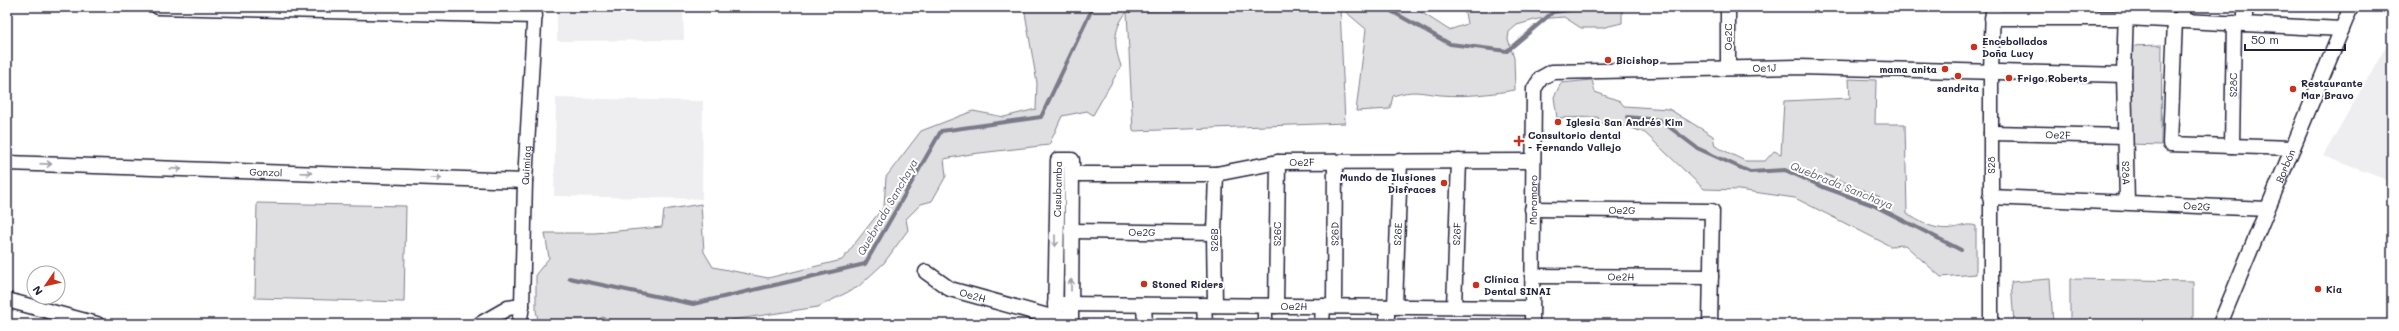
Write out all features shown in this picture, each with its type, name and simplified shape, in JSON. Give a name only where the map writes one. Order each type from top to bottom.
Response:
[{"type":"street","points":[[158,7],[535,11]]},
{"type":"street","name":"Oe2C","points":[[1728,7],[1728,67]]},
{"type":"street","name":"S28C","points":[[2232,146],[2240,23],[2245,7]]},
{"type":"street","name":"Borbón","points":[[2220,324],[2351,7]]},
{"type":"street","name":"Quimiag","points":[[519,324],[522,306],[526,181],[535,11]]},
{"type":"street","points":[[1993,13],[2126,13],[2180,16],[2240,23],[2342,29]]},
{"type":"street","name":"S28","points":[[1991,324],[1990,197],[1993,13]]},
{"type":"street","name":"S28A","points":[[2126,13],[2124,75],[2127,202]]},
{"type":"street","points":[[2180,16],[2170,144],[2293,148]]},
{"type":"street","name":"Oe1J","points":[[1541,78],[1552,72],[1728,67],[2124,75]]},
{"type":"street","name":"Moromoro","points":[[1532,324],[1534,89],[1541,78]]},
{"type":"street","name":"Oe2F","points":[[1991,133],[2125,136]]},
{"type":"street","name":"Cusubamba","points":[[1055,321],[1058,160],[1072,160],[1071,321]]},
{"type":"street","name":"S26E","points":[[1387,324],[1391,307],[1400,161]]},
{"type":"street","name":"S26F","points":[[1454,307],[1459,161]]},
{"type":"street","name":"Oe2F","points":[[1072,174],[1216,174],[1278,162],[1533,161]]},
{"type":"street","name":"S26C","points":[[1264,324],[1270,306],[1278,162]]},
{"type":"street","name":"S26D","points":[[1322,324],[1328,306],[1334,162]]},
{"type":"street","name":"Gonzol","points":[[7,163],[526,181]]},
{"type":"street","name":"S26B","points":[[1205,324],[1210,305],[1216,174]]},
{"type":"street","points":[[1990,197],[2127,202]]},
{"type":"street","name":"Oe2G","points":[[2127,202],[2268,209]]},
{"type":"street","name":"Oe2G","points":[[1532,209],[1712,211],[1711,277]]},
{"type":"street","name":"Oe2G","points":[[1071,230],[1214,233]]},
{"type":"street","name":"Oe2H","points":[[926,272],[950,289],[1055,321],[1071,321]]},
{"type":"street","name":"Oe2H","points":[[1532,276],[1711,277]]},
{"type":"street","points":[[1710,324],[1711,277]]},
{"type":"street","points":[[7,300],[97,324]]},
{"type":"street","name":"Oe2H","points":[[1055,304],[1532,308]]},
{"type":"street","points":[[1144,305],[1145,324]]},
{"type":"street","points":[[480,324],[508,308],[522,306]]},
{"type":"shaded area","points":[[557,7],[683,7],[684,40],[557,41]]},
{"type":"shaded area","points":[[1024,7],[1139,7],[1129,12],[1200,9],[1198,7],[1340,7],[1345,123],[1133,131],[1127,12],[1119,25],[1116,38],[1117,52],[1121,66],[1093,115],[1087,111],[1062,116],[1049,145],[971,154],[944,159],[946,176],[932,201],[921,204],[906,219],[908,230],[884,263],[858,287],[818,307],[731,320],[718,324],[622,324],[602,317],[595,324],[539,324],[536,311],[536,274],[549,258],[545,233],[595,233],[662,227],[664,210],[701,204],[704,252],[713,267],[768,278],[842,260],[884,206],[886,177],[921,131],[973,111],[1004,117],[1036,109],[1037,83]]},
{"type":"shaded area","points":[[1340,7],[1421,7],[1421,12],[1449,30],[1467,24],[1464,7],[1622,7],[1622,23],[1601,28],[1581,28],[1564,17],[1538,19],[1517,25],[1509,32],[1508,39],[1514,58],[1515,90],[1460,96],[1417,92],[1406,93],[1393,96],[1390,109],[1356,111],[1366,29]]},
{"type":"shaded area","points":[[2392,36],[2392,182],[2323,156]]},
{"type":"shaded area","points":[[2162,45],[2161,145],[2129,144],[2128,46]]},
{"type":"shaded area","points":[[1849,79],[1876,80],[1875,124],[1905,124],[1907,213],[1917,220],[1934,227],[1946,229],[1967,225],[1976,226],[1976,274],[1941,277],[1905,245],[1890,246],[1795,198],[1739,190],[1704,189],[1645,133],[1629,127],[1600,123],[1598,117],[1557,118],[1554,97],[1561,83],[1592,80],[1595,92],[1620,101],[1624,106],[1669,109],[1713,136],[1715,146],[1745,161],[1765,161],[1774,151],[1781,154],[1784,101],[1850,98]],"holes":[[[1825,174],[1880,197],[1849,187]]]},
{"type":"shaded area","points":[[556,98],[703,101],[702,199],[554,196]]},
{"type":"shaded area","points":[[257,203],[406,206],[404,302],[255,298]]},
{"type":"shaded area","points":[[2050,279],[2053,324],[2014,324],[2011,282]]},
{"type":"shaded area","points":[[2070,279],[2193,281],[2193,324],[2070,324]]},
{"type":"waterway","name":"Quebrada Sanchaya","points":[[569,278],[693,304],[865,264],[941,131],[1041,117],[1093,7]]},
{"type":"waterway","name":"Quebrada Sanchaya","points":[[1384,7],[1450,44],[1507,51],[1553,12],[1596,7]]},
{"type":"waterway","name":"Quebrada Sanchaya","points":[[1627,117],[1660,120],[1697,148],[1750,172],[1785,170],[1823,187],[1873,205],[1961,250]]},
{"type":"place","name":"Encebollados Doña Lucy","points":[[1974,47]]},
{"type":"place","name":"Bicishop","points":[[1608,60]]},
{"type":"place","name":"mama anita","points":[[1945,69]]},
{"type":"place","name":"sandrita","points":[[1958,76]]},
{"type":"place","name":"Frigo Roberts","points":[[2009,78]]},
{"type":"place","name":"Restaurante Mar Bravo","points":[[2293,89]]},
{"type":"place","name":"Iglesia San Andrés Kim","points":[[1558,122]]},
{"type":"place","name":"Consultorio dental - Fernando Vallejo","points":[[1519,141]]},
{"type":"place","name":"Mundo de Ilusiones Disfraces","points":[[1444,183]]},
{"type":"place","name":"Stoned Riders","points":[[1144,284]]},
{"type":"place","name":"Clínica Dental SINAI","points":[[1476,285]]},
{"type":"place","name":"Kia","points":[[2318,289]]}]
